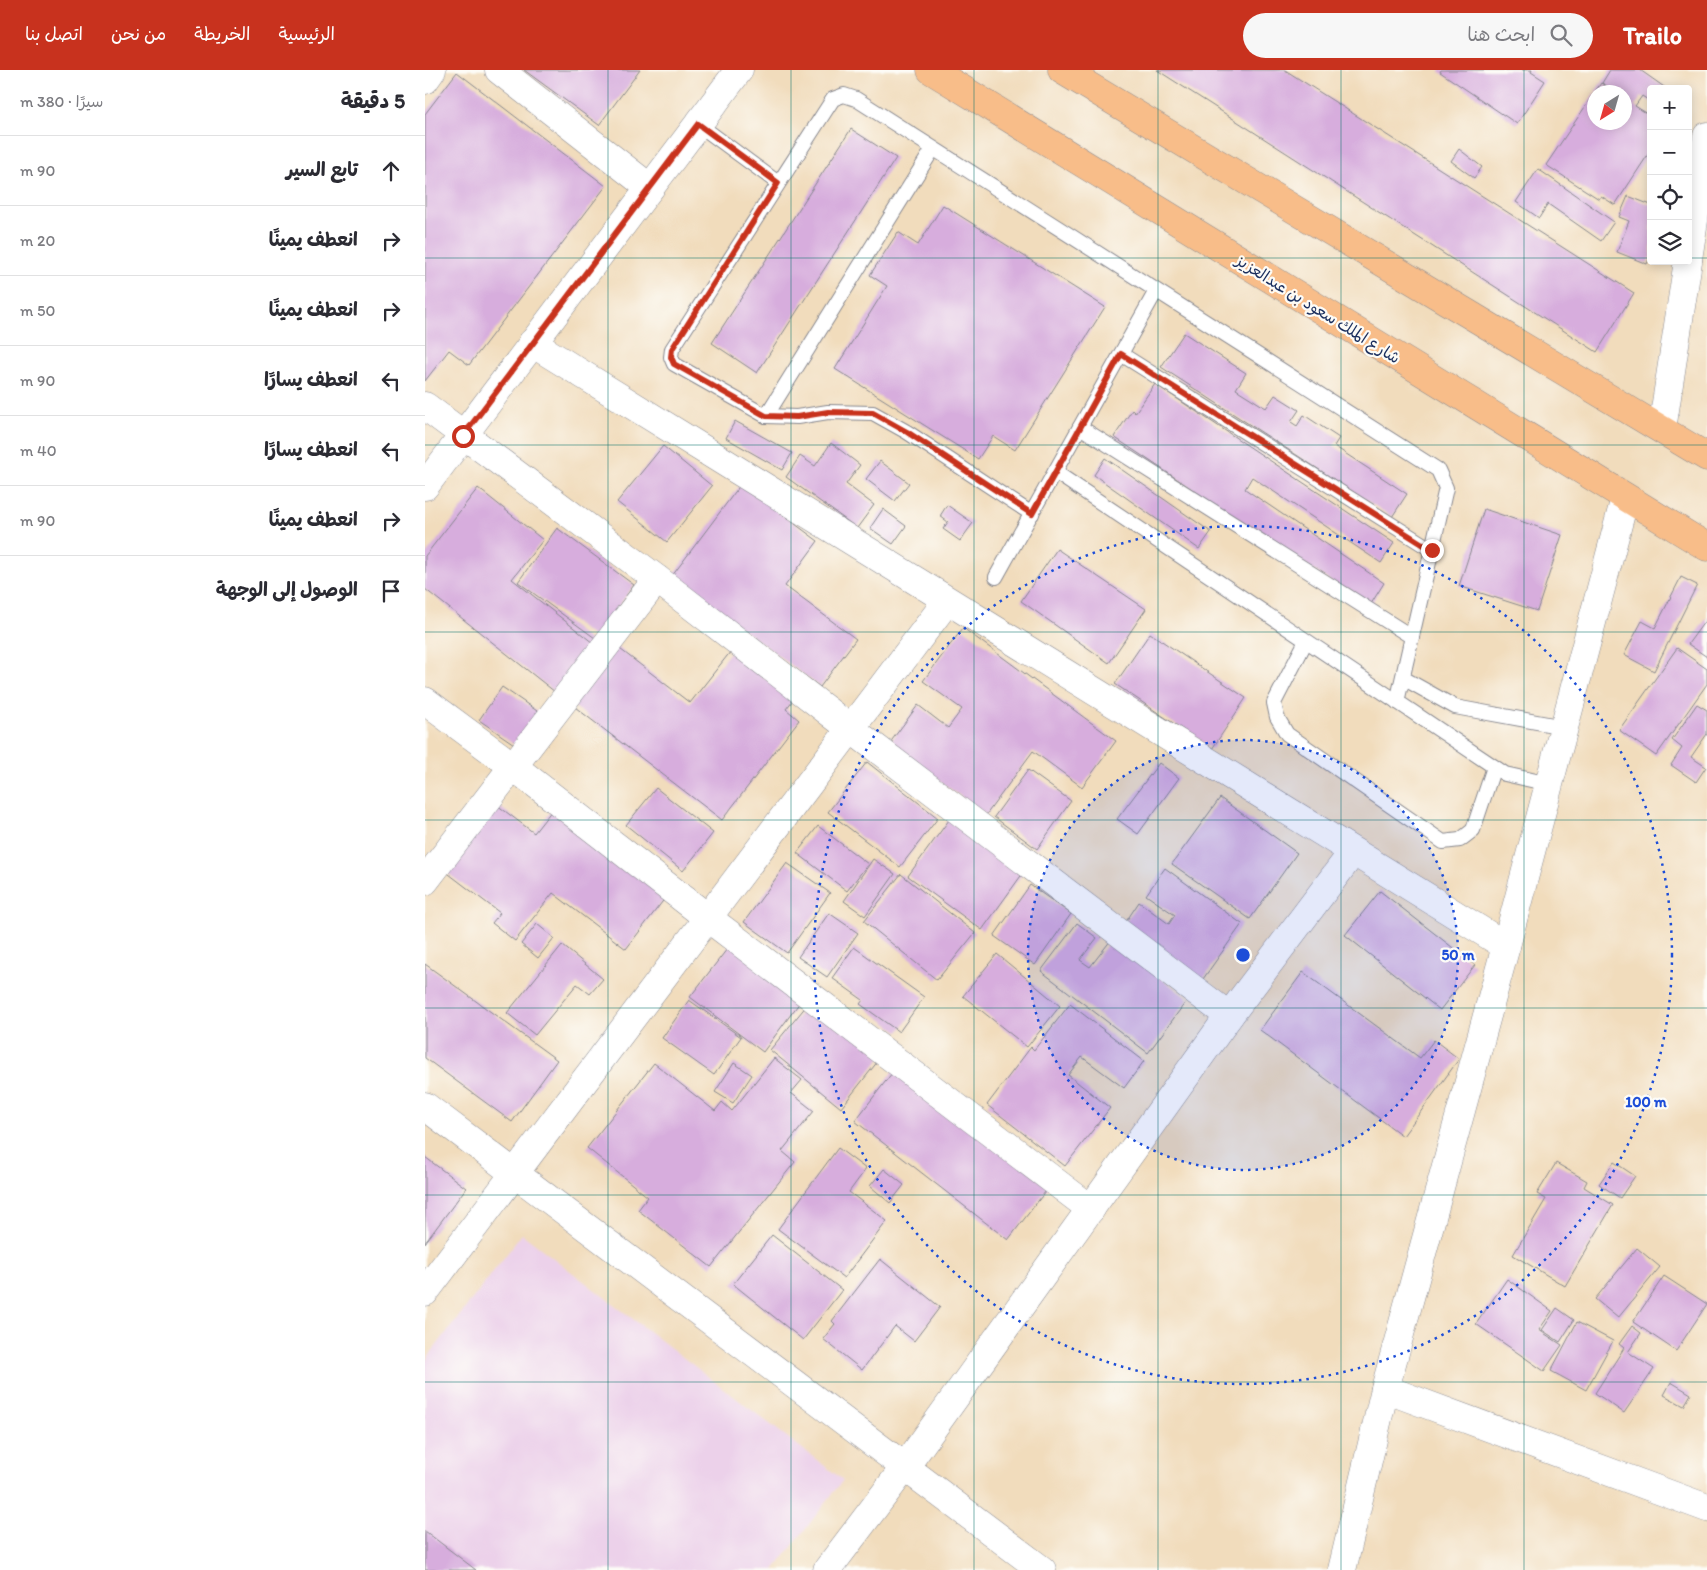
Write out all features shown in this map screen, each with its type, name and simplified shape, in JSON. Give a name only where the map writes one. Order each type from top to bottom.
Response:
[{"type":"main road","name":"شارع الملك سعود بن عبدالعزيز","points":[[931,70],[1707,547]]},
{"type":"main road","points":[[1062,70],[1707,456]]},
{"type":"street","points":[[425,80],[432,70]]},
{"type":"street","points":[[499,70],[650,188]]},
{"type":"street","points":[[425,486],[739,70]]},
{"type":"street","points":[[1692,234],[1707,136]]},
{"type":"street","points":[[1662,429],[1687,265]]},
{"type":"street","points":[[532,343],[1506,946]]},
{"type":"street","points":[[425,406],[657,579],[1229,1016]]},
{"type":"street","points":[[1342,1570],[1385,1389],[1506,946],[1625,498]]},
{"type":"street","points":[[425,881],[657,579]]},
{"type":"street","points":[[425,1292],[947,601]]},
{"type":"street","points":[[425,701],[1091,1209]]},
{"type":"street","points":[[827,1570],[905,1467],[1229,1016],[1353,852]]},
{"type":"street","points":[[425,1106],[1043,1570]]},
{"type":"street","points":[[1385,1389],[1707,1508]]},
{"type":"lane","points":[[1032,514],[907,432],[873,413],[828,412],[797,417],[766,416],[674,364],[671,357],[672,349],[833,99],[844,95],[856,100],[1438,470],[1446,488],[1397,702]]},
{"type":"lane","points":[[698,124],[778,183]]},
{"type":"lane","points":[[766,416],[933,149]]},
{"type":"lane","points":[[996,577],[1156,291]]},
{"type":"lane","points":[[1121,354],[1432,550]]},
{"type":"lane","points":[[1080,427],[1412,637]]},
{"type":"lane","points":[[1055,472],[1505,774],[1549,784]]},
{"type":"lane","points":[[1306,641],[1273,704],[1287,734],[1443,842],[1460,840],[1473,830],[1494,767]]},
{"type":"lane","points":[[1403,678],[1455,707],[1564,727]]},
{"type":"shaded area","points":[[522,1234],[843,1480],[774,1570],[425,1570],[425,1361]]},
{"type":"building","points":[[524,70],[640,70],[599,125]]},
{"type":"building","points":[[1157,70],[1285,70],[1634,293],[1597,352]]},
{"type":"building","points":[[1441,70],[1532,70],[1531,72],[1545,81],[1517,124],[1440,72]]},
{"type":"building","points":[[1610,70],[1640,70],[1661,85],[1647,85],[1647,99],[1642,96],[1635,106],[1647,114],[1647,156],[1615,205],[1601,196],[1599,199],[1546,165],[1587,104],[1587,130],[1632,130],[1632,85],[1605,85],[1602,83]]},
{"type":"building","points":[[457,72],[606,186],[469,365],[449,350],[425,381],[425,114]]},
{"type":"building","points":[[851,129],[896,158],[757,373],[712,343]]},
{"type":"building","points":[[1459,149],[1482,167],[1474,178],[1451,161]]},
{"type":"building","points":[[1538,169],[1614,222],[1601,241],[1548,204],[1539,218],[1516,202]]},
{"type":"building","points":[[1628,196],[1647,203],[1647,264],[1617,252],[1629,221],[1619,217]]},
{"type":"building","points":[[943,205],[1105,307],[1015,450],[993,436],[978,459],[835,369],[887,286],[870,275],[898,232],[918,245]]},
{"type":"building","points":[[1184,333],[1246,373],[1236,389],[1266,408],[1275,395],[1299,410],[1291,422],[1297,426],[1304,415],[1339,438],[1334,446],[1407,494],[1392,517],[1161,367]]},
{"type":"building","points":[[1155,384],[1394,543],[1381,563],[1252,477],[1245,489],[1384,583],[1369,607],[1114,437],[1132,410],[1135,413]]},
{"type":"building","points":[[735,421],[792,453],[782,470],[726,438]]},
{"type":"building","points":[[831,443],[860,465],[846,484],[874,505],[857,528],[786,477],[800,456],[815,466]]},
{"type":"building","points":[[663,446],[712,486],[667,542],[617,502]]},
{"type":"building","points":[[1105,458],[1211,532],[1199,549],[1094,475]]},
{"type":"building","points":[[880,461],[909,483],[895,501],[866,479]]},
{"type":"building","points":[[741,484],[818,541],[785,586],[856,639],[820,687],[672,576]]},
{"type":"building","points":[[478,488],[543,540],[512,579],[593,643],[555,692],[425,589],[425,556]]},
{"type":"building","points":[[947,505],[973,523],[960,541],[943,529],[948,522],[940,516]]},
{"type":"building","points":[[883,509],[906,526],[893,544],[870,528]]},
{"type":"building","points":[[1484,509],[1562,535],[1537,611],[1459,586]]},
{"type":"building","points":[[557,528],[634,585],[595,638],[518,582]]},
{"type":"building","points":[[1057,549],[1146,609],[1109,663],[1021,601]]},
{"type":"building","points":[[1681,577],[1697,585],[1654,671],[1624,655],[1642,621],[1655,628]]},
{"type":"building","points":[[1707,618],[1707,657],[1688,644]]},
{"type":"building","points":[[963,628],[1116,741],[1082,787],[1033,751],[986,815],[889,744],[918,705],[948,728],[962,709],[923,681]]},
{"type":"building","points":[[1150,633],[1246,698],[1212,749],[1115,684]]},
{"type":"building","points":[[616,646],[690,703],[731,651],[793,700],[786,709],[799,720],[722,820],[571,704]]},
{"type":"building","points":[[1677,648],[1707,669],[1707,684],[1656,756],[1619,730]]},
{"type":"building","points":[[502,687],[540,713],[517,746],[479,720]]},
{"type":"building","points":[[1697,704],[1707,710],[1707,734],[1691,757],[1706,767],[1696,782],[1671,765],[1682,748],[1672,740]]},
{"type":"building","points":[[867,762],[938,818],[900,867],[828,812]]},
{"type":"building","points":[[1159,763],[1179,778],[1138,834],[1117,819]]},
{"type":"building","points":[[1028,770],[1071,801],[1037,849],[994,817]]},
{"type":"building","points":[[656,788],[713,833],[683,871],[626,825]]},
{"type":"building","points":[[1220,798],[1297,853],[1250,919],[1172,864]]},
{"type":"building","points":[[497,805],[534,833],[556,805],[669,893],[626,949],[553,893],[515,941],[492,923],[500,913],[445,871]]},
{"type":"building","points":[[949,820],[1023,873],[982,930],[908,876]]},
{"type":"building","points":[[818,826],[868,864],[847,891],[797,853]]},
{"type":"building","points":[[873,859],[895,874],[865,916],[844,901]]},
{"type":"building","points":[[787,863],[830,893],[787,953],[744,922]]},
{"type":"building","points":[[1165,868],[1242,924],[1203,979],[1125,923],[1139,902],[1169,924],[1175,915],[1146,895]]},
{"type":"building","points":[[901,874],[975,933],[937,980],[864,921]]},
{"type":"building","points":[[1030,885],[1071,914],[1035,965],[994,936]]},
{"type":"building","points":[[1380,891],[1475,965],[1440,1010],[1345,935]]},
{"type":"building","points":[[829,913],[858,933],[827,977],[798,957]]},
{"type":"building","points":[[1077,923],[1097,938],[1080,960],[1090,967],[1111,940],[1188,999],[1148,1053],[1041,971]]},
{"type":"building","points":[[537,924],[554,938],[538,958],[521,944]]},
{"type":"building","points":[[734,940],[806,994],[763,1052],[690,997]]},
{"type":"building","points":[[562,945],[603,979],[590,994],[577,984],[535,1035],[507,1013]]},
{"type":"building","points":[[854,947],[924,997],[899,1032],[860,1004],[863,1000],[832,978]]},
{"type":"building","points":[[997,954],[1060,1006],[1027,1047],[963,996]]},
{"type":"building","points":[[425,964],[557,1060],[512,1122],[425,1058]]},
{"type":"building","points":[[1303,972],[1420,1058],[1434,1040],[1459,1059],[1403,1136],[1260,1030]]},
{"type":"building","points":[[812,999],[882,1056],[841,1108],[770,1050]]},
{"type":"building","points":[[689,1000],[741,1037],[714,1075],[662,1038]]},
{"type":"building","points":[[1070,1004],[1144,1061],[1124,1088],[1082,1057],[1068,1075],[1110,1108],[1065,1166],[987,1105],[1031,1047],[1034,1050]]},
{"type":"building","points":[[774,1058],[802,1080],[791,1093],[814,1111],[782,1151],[795,1162],[711,1267],[638,1210],[648,1197],[587,1148],[654,1063],[715,1111],[722,1102],[732,1111]]},
{"type":"building","points":[[734,1063],[752,1075],[733,1103],[715,1092]]},
{"type":"building","points":[[899,1064],[1052,1183],[1008,1240],[855,1121]]},
{"type":"building","points":[[838,1148],[866,1169],[849,1192],[887,1221],[844,1278],[778,1229]]},
{"type":"building","points":[[425,1157],[466,1188],[425,1243]]},
{"type":"building","points":[[1614,1162],[1635,1176],[1620,1198],[1599,1184]]},
{"type":"building","points":[[1556,1163],[1587,1181],[1584,1187],[1613,1205],[1565,1286],[1513,1255],[1546,1199],[1537,1194]]},
{"type":"building","points":[[884,1169],[904,1185],[890,1203],[870,1186]]},
{"type":"building","points":[[772,1235],[842,1290],[803,1340],[733,1284]]},
{"type":"building","points":[[1637,1248],[1660,1267],[1618,1318],[1595,1299]]},
{"type":"building","points":[[880,1259],[940,1307],[914,1341],[895,1326],[862,1370],[823,1339],[835,1324],[832,1321]]},
{"type":"building","points":[[1664,1276],[1707,1304],[1676,1351],[1633,1322]]},
{"type":"building","points":[[1507,1279],[1552,1311],[1539,1330],[1562,1345],[1544,1371],[1476,1324]]},
{"type":"building","points":[[1557,1308],[1574,1320],[1560,1342],[1542,1330]]},
{"type":"building","points":[[1577,1322],[1613,1341],[1586,1390],[1551,1371]]},
{"type":"building","points":[[1632,1326],[1641,1333],[1628,1352],[1654,1369],[1624,1413],[1595,1393],[1624,1348],[1619,1344]]},
{"type":"building","points":[[1671,1382],[1691,1394],[1684,1406],[1664,1395]]},
{"type":"building","points":[[425,1531],[476,1570],[425,1570]]},
{"type":"route","points":[[463,436],[698,124],[778,183],[672,349],[671,357],[674,364],[766,416],[797,417],[828,412],[873,413],[907,432],[1032,514],[1121,354],[1432,550]]}]
